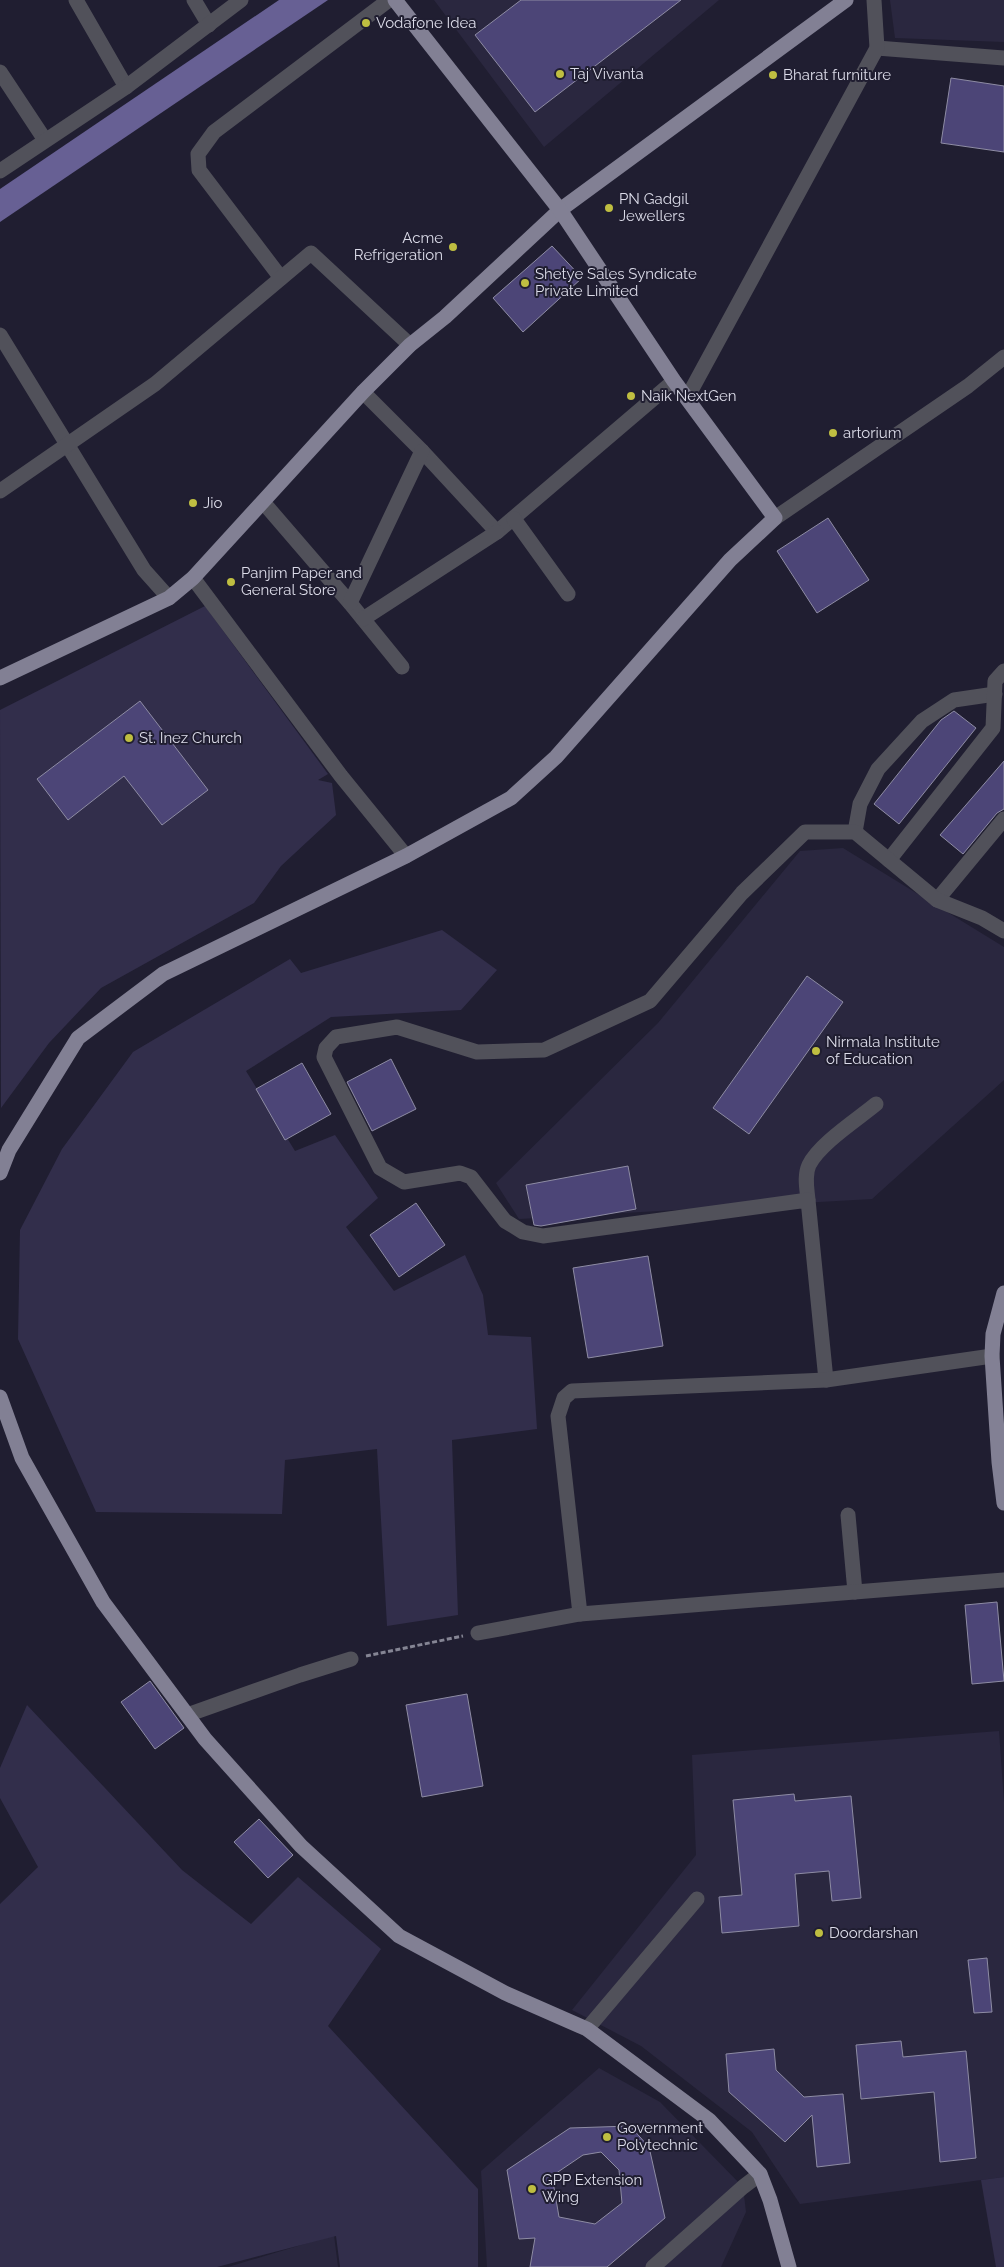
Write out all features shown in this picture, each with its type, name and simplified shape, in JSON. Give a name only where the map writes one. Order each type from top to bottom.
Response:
[{"type":"main road","points":[[0,1174],[9,1150],[78,1038],[163,974],[406,856],[511,798],[550,763],[730,560],[775,518],[674,380],[560,210],[395,0]]},
{"type":"main road","points":[[0,678],[169,598],[193,578],[363,392],[410,345],[445,317],[560,210],[846,0]]},
{"type":"main road","points":[[1004,1293],[999,1334],[992,1356],[1004,1503]]},
{"type":"main road","points":[[0,1397],[22,1458],[103,1602],[205,1739],[301,1846],[399,1936],[505,1993],[587,2029],[709,2120],[760,2174],[770,2200],[789,2267]]},
{"type":"street","points":[[76,0],[126,87]]},
{"type":"street","points":[[194,0],[209,24]]},
{"type":"street","points":[[0,171],[126,87],[241,0]]},
{"type":"street","points":[[282,278],[200,170],[198,154],[214,132],[389,0]]},
{"type":"street","points":[[687,398],[877,48],[874,0]]},
{"type":"street","points":[[877,48],[1004,58]]},
{"type":"street","points":[[0,72],[45,140]]},
{"type":"street","points":[[0,491],[154,384],[311,253],[410,345]]},
{"type":"street","points":[[0,335],[144,570],[169,598]]},
{"type":"street","points":[[775,518],[968,386],[1004,357]]},
{"type":"street","points":[[363,619],[514,519],[674,380]]},
{"type":"street","points":[[363,392],[422,451],[497,532]]},
{"type":"street","points":[[350,602],[422,451]]},
{"type":"street","points":[[263,502],[350,602],[402,667]]},
{"type":"street","points":[[514,519],[568,594]]},
{"type":"street","points":[[193,578],[341,776],[406,856]]},
{"type":"street","points":[[889,860],[993,728],[995,681],[1004,671]]},
{"type":"street","points":[[855,832],[860,804],[878,769],[922,721],[954,700],[995,694]]},
{"type":"street","points":[[937,900],[1004,819]]},
{"type":"street","points":[[808,1200],[543,1236],[523,1232],[505,1221],[471,1177],[460,1173],[404,1182],[380,1168],[324,1057],[326,1048],[336,1037],[397,1027],[476,1052],[544,1050],[650,1001],[742,893],[805,832],[855,832],[937,900],[982,918],[1004,931]]},
{"type":"street","points":[[826,1380],[806,1176],[809,1166],[818,1152],[876,1104]]},
{"type":"street","points":[[580,1614],[558,1416],[564,1398],[572,1391],[826,1380],[992,1356]]},
{"type":"street","points":[[848,1515],[855,1592]]},
{"type":"street","points":[[478,1633],[580,1614],[1004,1580]]},
{"type":"street","points":[[187,1715],[300,1675],[351,1660]]},
{"type":"street","points":[[587,2029],[697,1899]]},
{"type":"street","points":[[653,2267],[760,2174]]},
{"type":"path","points":[[351,1660],[478,1633]]},
{"type":"shaded area","points":[[279,0],[328,0],[0,222],[0,189]]},
{"type":"shaded area","name":"Taj Vivanta","points":[[434,0],[719,0],[544,147]]},
{"type":"shaded area","points":[[890,0],[1004,0],[1004,42],[895,38]]},
{"type":"shaded area","points":[[205,606],[328,774],[318,780],[332,783],[336,815],[281,866],[254,903],[101,988],[49,1043],[1,1108],[0,710]]},
{"type":"shaded area","name":"Nirmala Institute of Education","points":[[843,848],[1004,947],[1004,1080],[872,1199],[519,1219],[496,1183],[658,1023],[800,851]]},
{"type":"shaded area","points":[[442,930],[497,970],[461,1010],[331,1017],[246,1071],[295,1151],[335,1135],[378,1198],[346,1227],[394,1291],[465,1255],[483,1295],[488,1335],[531,1337],[537,1429],[452,1440],[458,1615],[387,1626],[377,1449],[285,1460],[282,1514],[96,1512],[18,1339],[20,1230],[62,1149],[133,1052],[290,959],[301,973]]},
{"type":"shaded area","points":[[27,1705],[182,1870],[251,1924],[298,1877],[381,1949],[328,2026],[478,2189],[478,2267],[340,2267],[336,2236],[217,2267],[0,2267],[0,1904],[38,1867],[0,1798],[0,1768]]},
{"type":"shaded area","name":"Doordarshan","points":[[999,1731],[1004,1802],[1004,2177],[800,2204],[752,2132],[641,2046],[572,2010],[696,1855],[692,1755]]},
{"type":"shaded area","name":"Government Polytechnic","points":[[599,2068],[660,2102],[743,2187],[746,2212],[721,2267],[487,2267],[481,2171]]},
{"type":"shaded area","points":[[1004,2177],[1004,2267],[996,2267],[981,2180]]},
{"type":"shaded area","points":[[334,2235],[338,2267],[228,2267]]},
{"type":"building","points":[[521,0],[681,0],[535,112],[475,35]]},
{"type":"building","points":[[951,78],[1004,86],[1004,152],[941,143]]},
{"type":"building","points":[[552,246],[582,278],[523,332],[493,298]]},
{"type":"building","points":[[828,518],[869,580],[817,613],[777,551]]},
{"type":"building","name":"St. Inez Church","points":[[140,701],[208,790],[162,825],[124,776],[68,820],[37,779]]},
{"type":"building","points":[[954,711],[976,728],[899,824],[874,804],[941,720]]},
{"type":"building","points":[[1004,761],[1004,809],[997,813],[963,854],[940,835]]},
{"type":"building","points":[[807,976],[843,1002],[749,1134],[713,1108]]},
{"type":"building","points":[[391,1059],[416,1109],[372,1131],[347,1082]]},
{"type":"building","points":[[302,1063],[331,1114],[285,1140],[256,1089]]},
{"type":"building","points":[[628,1166],[636,1209],[541,1226],[534,1225],[526,1185]]},
{"type":"building","points":[[416,1203],[445,1245],[399,1277],[370,1235]]},
{"type":"building","points":[[648,1256],[663,1346],[588,1358],[573,1268]]},
{"type":"building","points":[[997,1602],[1004,1681],[972,1684],[965,1605]]},
{"type":"building","points":[[150,1681],[184,1728],[155,1749],[121,1702]]},
{"type":"building","points":[[467,1694],[483,1786],[422,1797],[406,1705]]},
{"type":"building","points":[[794,1794],[795,1801],[851,1796],[861,1898],[832,1901],[829,1871],[795,1874],[799,1926],[722,1933],[719,1897],[742,1895],[733,1800]]},
{"type":"building","points":[[259,1819],[293,1855],[268,1878],[234,1842]]},
{"type":"building","points":[[987,1958],[992,2012],[974,2013],[968,1960]]},
{"type":"building","points":[[901,2041],[903,2057],[966,2051],[976,2158],[940,2162],[934,2092],[861,2099],[856,2045]]},
{"type":"building","points":[[774,2049],[776,2070],[804,2097],[843,2094],[850,2163],[817,2167],[812,2115],[785,2142],[729,2092],[726,2054]]},
{"type":"building","name":"GPP Extension Wing","points":[[630,2126],[649,2147],[665,2218],[607,2267],[530,2267],[535,2238],[519,2239],[507,2170],[570,2128]],"holes":[[[601,2152],[619,2170],[622,2203],[595,2224],[559,2217],[552,2176],[583,2155]]]},
{"type":"place","name":"Vodafone Idea","points":[[366,23]]},
{"type":"place","name":"Taj Vivanta","points":[[560,74]]},
{"type":"place","name":"Bharat furniture","points":[[773,75]]},
{"type":"place","name":"PN Gadgil Jewellers","points":[[609,208]]},
{"type":"place","name":"Acme Refrigeration","points":[[453,247]]},
{"type":"place","name":"Shetye Sales Syndicate Private Limited","points":[[525,283]]},
{"type":"place","name":"Naik NextGen","points":[[631,396]]},
{"type":"place","name":"artorium","points":[[833,433]]},
{"type":"place","name":"Jio","points":[[193,503]]},
{"type":"place","name":"Panjim Paper and General Store","points":[[231,582]]},
{"type":"place","name":"St. Inez Church","points":[[129,738]]},
{"type":"place","name":"Nirmala Institute of Education","points":[[816,1051]]},
{"type":"place","name":"Doordarshan","points":[[819,1933]]},
{"type":"place","name":"Government Polytechnic","points":[[607,2137]]},
{"type":"place","name":"GPP Extension Wing","points":[[532,2189]]}]
